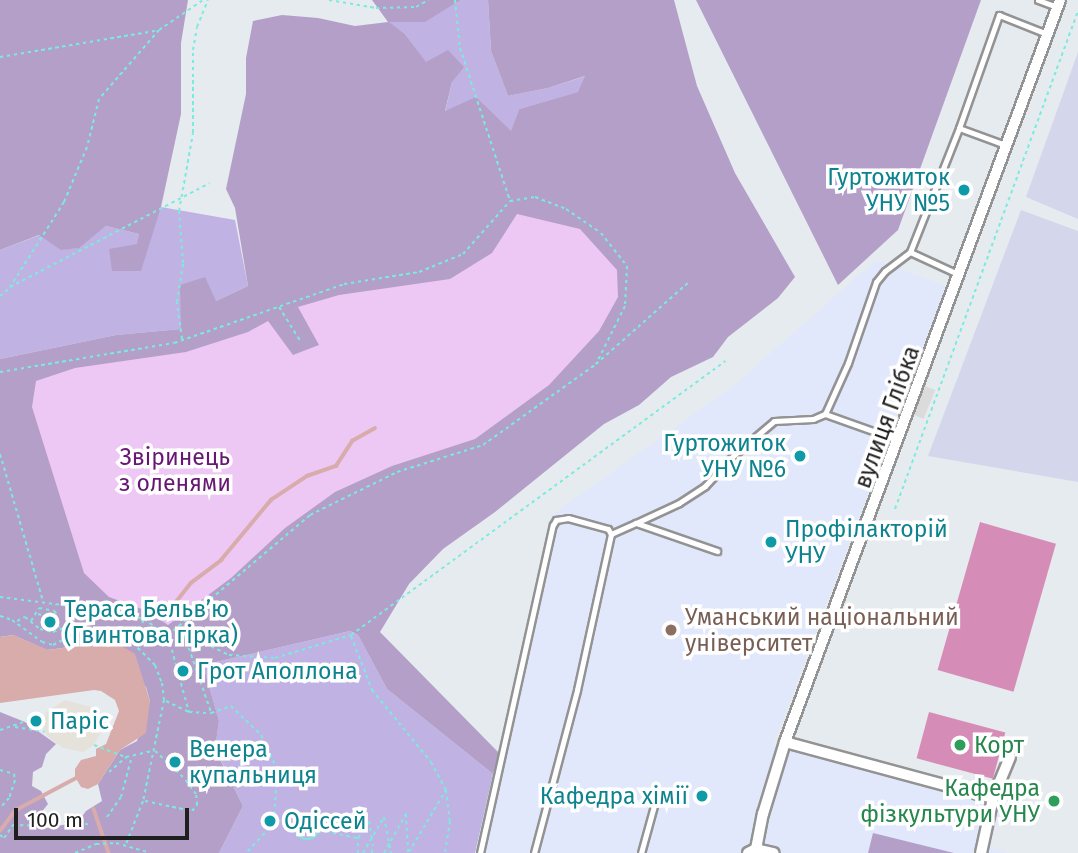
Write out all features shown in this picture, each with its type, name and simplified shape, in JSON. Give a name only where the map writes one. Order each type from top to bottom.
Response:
[{"type":"street","name":"вулиця Глібка","points":[[752,851],[785,742],[1059,4]]},
{"type":"street","points":[[785,742],[993,799]]},
{"type":"street","points":[[982,853],[993,799],[1010,757]]},
{"type":"street","points":[[752,851],[774,853]]},
{"type":"lane","points":[[1038,0],[1059,4]]},
{"type":"lane","points":[[825,414],[848,363],[876,282],[885,271],[910,253],[959,128],[999,15],[1048,35]]},
{"type":"lane","points":[[959,128],[1008,146]]},
{"type":"lane","points":[[910,253],[960,275]]},
{"type":"lane","points":[[611,534],[679,503],[705,486],[734,455],[774,421],[813,419],[825,414],[898,440]]},
{"type":"lane","points":[[480,853],[553,525],[556,520],[568,518],[608,529],[611,534],[577,690],[534,853]]},
{"type":"lane","points":[[636,523],[717,551]]},
{"type":"lane","points":[[641,853],[654,802]]},
{"type":"path","points":[[10,287],[64,202],[86,147],[99,99],[159,30],[203,0]]},
{"type":"path","points":[[182,340],[177,302],[183,263],[181,198],[193,133],[194,50],[197,27],[208,0]]},
{"type":"path","points":[[329,0],[376,8],[416,7],[428,0]]},
{"type":"path","points":[[455,0],[460,48],[510,201]]},
{"type":"path","points":[[895,509],[1078,11]]},
{"type":"path","points":[[0,57],[159,30]]},
{"type":"path","points":[[0,296],[10,287],[210,183]]},
{"type":"path","points":[[0,372],[182,340],[344,284],[419,272],[463,254],[510,201],[535,197],[566,209],[601,233],[627,266],[625,306],[596,364]]},
{"type":"path","points":[[168,635],[182,627],[310,515],[397,472],[483,445],[596,364],[690,281]]},
{"type":"path","points":[[278,306],[301,342]]},
{"type":"path","points":[[186,634],[229,655],[275,659],[351,635],[726,361]]},
{"type":"path","points":[[0,454],[42,603],[30,622]]},
{"type":"path","points":[[0,597],[144,618],[168,635],[189,712]]},
{"type":"path","points":[[52,604],[59,628]]},
{"type":"path","points":[[40,608],[53,611]]},
{"type":"path","points":[[36,613],[57,619]]},
{"type":"path","points":[[0,616],[16,622],[42,642],[53,645],[81,632],[101,629],[133,643],[155,665],[164,700],[143,801],[126,844]]},
{"type":"path","points":[[16,622],[25,617],[40,629],[72,625],[81,632]]},
{"type":"path","points":[[133,643],[144,618]]},
{"type":"path","points":[[182,627],[211,713]]},
{"type":"path","points":[[351,635],[372,690],[431,762],[446,790],[450,821],[445,853]]},
{"type":"path","points":[[164,700],[189,712],[211,713],[231,706],[261,735],[277,769],[274,823],[246,853]]},
{"type":"path","points":[[0,730],[44,715]]},
{"type":"path","points":[[15,727],[45,732]]},
{"type":"path","points":[[94,745],[126,757]]},
{"type":"path","points":[[109,772],[126,757],[154,750]]},
{"type":"path","points":[[143,801],[192,811],[197,805],[196,794],[183,777],[154,750]]},
{"type":"path","points":[[107,817],[121,797],[132,755]]},
{"type":"path","points":[[0,770],[14,774],[15,780],[9,798],[0,808]]},
{"type":"path","points":[[408,853],[446,790]]},
{"type":"path","points":[[384,853],[391,845],[406,814],[408,853]]},
{"type":"path","points":[[310,815],[317,821],[319,830],[314,836],[304,839],[297,834],[295,826],[299,818],[310,815]]},
{"type":"path","points":[[363,853],[384,817],[391,853]]},
{"type":"path","points":[[0,844],[2,837],[13,825],[38,826],[57,821],[88,824]]},
{"type":"path","points":[[358,853],[358,838],[369,821],[373,840],[372,853]]},
{"type":"path","points":[[274,823],[295,826]]},
{"type":"path","points":[[319,830],[358,838]]},
{"type":"path","points":[[76,853],[96,844],[117,843],[150,853]]},
{"type":"shaded area","points":[[461,0],[488,0],[491,51],[508,96],[548,88],[586,76],[579,92],[519,109],[511,132],[445,112],[452,82],[426,63],[405,34],[388,22],[424,22]]},
{"type":"shaded area","points":[[1078,52],[1078,219],[1026,197]]},
{"type":"shaded area","points":[[161,207],[235,220],[248,286],[216,301],[181,329],[116,335],[0,359],[0,250],[40,235],[61,249],[78,248],[106,226],[139,234],[138,244],[151,230]]},
{"type":"shaded area","points":[[1021,210],[1078,231],[1078,482],[928,456]]},
{"type":"shaded area","name":"Уманський національний університет","points":[[876,260],[946,286],[773,745],[1000,807],[990,848],[1009,853],[477,853],[552,515],[735,385]]},
{"type":"shaded area","points":[[925,386],[935,390],[924,419],[913,415]]},
{"type":"shaded area","points":[[980,522],[1056,544],[1013,692],[938,670]]},
{"type":"shaded area","points":[[350,631],[358,635],[387,689],[493,774],[475,853],[219,853],[243,806],[215,748],[219,721],[203,665]]},
{"type":"shaded area","points":[[13,635],[48,650],[63,648],[86,636],[110,639],[135,654],[150,701],[146,733],[120,750],[98,784],[88,789],[81,787],[75,777],[75,769],[81,760],[96,756],[96,749],[106,744],[119,711],[115,700],[101,691],[94,690],[0,703],[0,637]]},
{"type":"shaded area","points":[[65,700],[91,707],[100,721],[100,734],[94,745],[83,752],[63,748],[47,736],[43,728],[46,712]]},
{"type":"shaded area","name":"Корт","points":[[929,712],[1005,732],[993,779],[917,758]]},
{"type":"green space","points":[[0,0],[188,0],[181,43],[181,114],[161,207],[141,271],[112,271],[109,249],[137,244],[139,234],[106,226],[79,248],[61,250],[39,235],[0,250]]},
{"type":"green space","points":[[372,0],[461,0],[425,22],[389,22],[405,34],[426,62],[448,50],[464,67],[452,82],[445,111],[476,97],[511,131],[519,109],[578,92],[585,76],[548,88],[508,96],[491,51],[488,0],[674,0],[697,86],[735,173],[795,277],[778,298],[728,337],[713,357],[671,377],[639,405],[604,424],[495,512],[443,549],[409,584],[380,632],[499,753],[493,774],[387,689],[358,635],[350,631],[203,665],[219,721],[215,749],[243,806],[219,853],[0,853],[0,712],[25,722],[56,744],[46,754],[42,767],[33,772],[32,786],[41,791],[48,804],[36,819],[47,828],[78,822],[86,811],[102,801],[98,784],[120,750],[137,741],[150,701],[146,687],[86,636],[63,648],[47,650],[13,635],[0,637],[0,359],[116,335],[181,329],[180,285],[205,277],[216,301],[248,286],[235,208],[226,189],[246,94],[246,58],[253,21],[282,15],[318,18],[355,26],[388,22]]},
{"type":"green space","points":[[696,0],[981,0],[898,230],[838,285]]},
{"type":"green space","name":"Звіринець з оленями","points":[[517,214],[580,229],[617,270],[618,297],[599,331],[549,385],[475,439],[392,466],[335,492],[285,528],[231,578],[168,625],[150,612],[109,597],[84,573],[32,407],[36,381],[75,368],[186,352],[248,332],[268,321],[293,355],[319,345],[298,307],[339,295],[450,279],[492,253]]},
{"type":"green space","points":[[873,833],[954,853],[868,853]]},
{"type":"waterway","points":[[164,617],[191,583],[221,560],[271,500],[307,476],[336,466],[352,441],[375,428]]},
{"type":"waterway","points":[[0,831],[16,810],[80,776]]},
{"type":"waterway","points":[[94,809],[109,853]]},
{"type":"place","name":"Гуртожиток УНУ №5","points":[[964,190]]},
{"type":"place","name":"Гуртожиток УНУ №6","points":[[800,456]]},
{"type":"place","name":"Профілакторій УНУ","points":[[771,542]]},
{"type":"place","name":"Тераса Бельв’ю (Гвинтова гірка)","points":[[50,622]]},
{"type":"place","name":"Уманський національний університет","points":[[671,630]]},
{"type":"place","name":"Грот Аполлона","points":[[183,671]]},
{"type":"place","name":"Паріс","points":[[36,721]]},
{"type":"place","name":"Корт","points":[[960,745]]},
{"type":"place","name":"Венера купальниця","points":[[175,762]]},
{"type":"place","name":"Кафедра хімії","points":[[702,796]]},
{"type":"place","name":"Кафедра фізкультури УНУ","points":[[1054,801]]},
{"type":"place","name":"Одіссей","points":[[270,821]]}]
